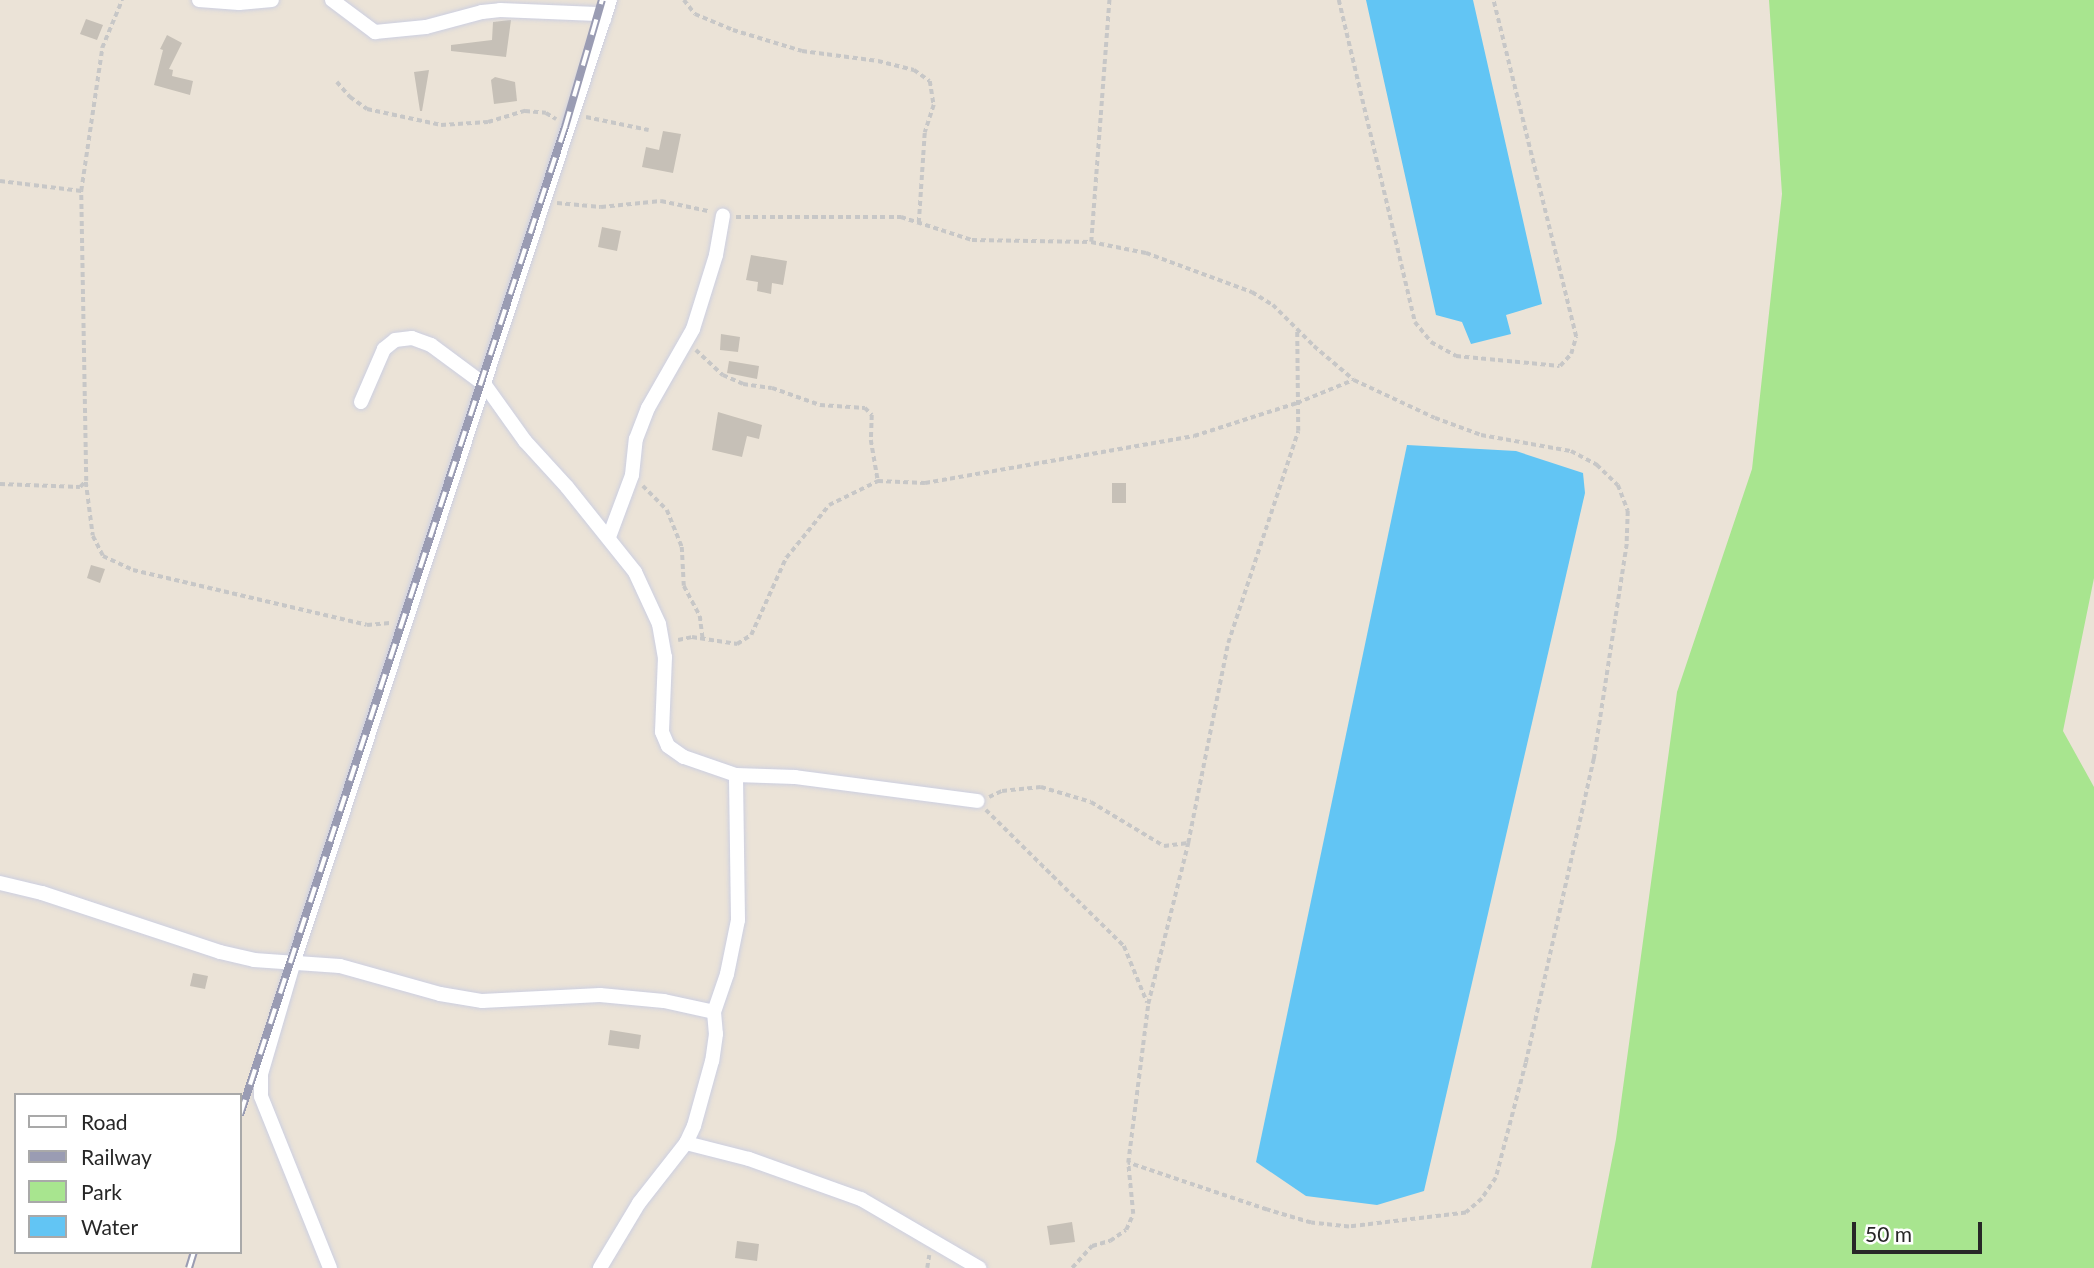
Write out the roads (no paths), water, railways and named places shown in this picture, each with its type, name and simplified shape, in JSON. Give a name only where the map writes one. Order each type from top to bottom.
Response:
[{"type":"street","points":[[199,0],[239,4],[272,0]]},
{"type":"street","points":[[332,0],[375,32],[426,27],[500,10],[597,14],[604,19]]},
{"type":"street","points":[[330,1268],[261,1096],[261,1074],[294,961],[610,0]]},
{"type":"street","points":[[609,537],[632,475],[636,439],[648,408],[688,342],[716,255],[723,216]]},
{"type":"street","points":[[361,402],[384,349],[395,340],[412,338],[431,345],[485,385],[525,441],[609,537],[635,572],[659,624],[666,676],[662,732],[668,746],[684,757],[736,775],[795,777],[977,802]]},
{"type":"street","points":[[600,1268],[639,1203],[686,1143],[694,1126],[712,1061],[716,1034],[714,1012],[727,974],[738,920],[736,775]]},
{"type":"street","points":[[0,883],[42,893],[220,952],[254,960],[340,966],[440,994],[482,1001],[600,995],[664,1001],[714,1012]]},
{"type":"street","points":[[686,1143],[749,1159],[861,1199],[978,1268]]},
{"type":"water","points":[[1366,0],[1473,0],[1542,304],[1506,315],[1511,334],[1471,344],[1462,322],[1436,315]]},
{"type":"water","points":[[1407,445],[1516,451],[1583,473],[1585,493],[1424,1191],[1377,1205],[1306,1196],[1256,1162]]},
{"type":"railway","points":[[242,1109],[565,127],[602,0]]},
{"type":"railway","points":[[189,1268],[193,1254]]}]
